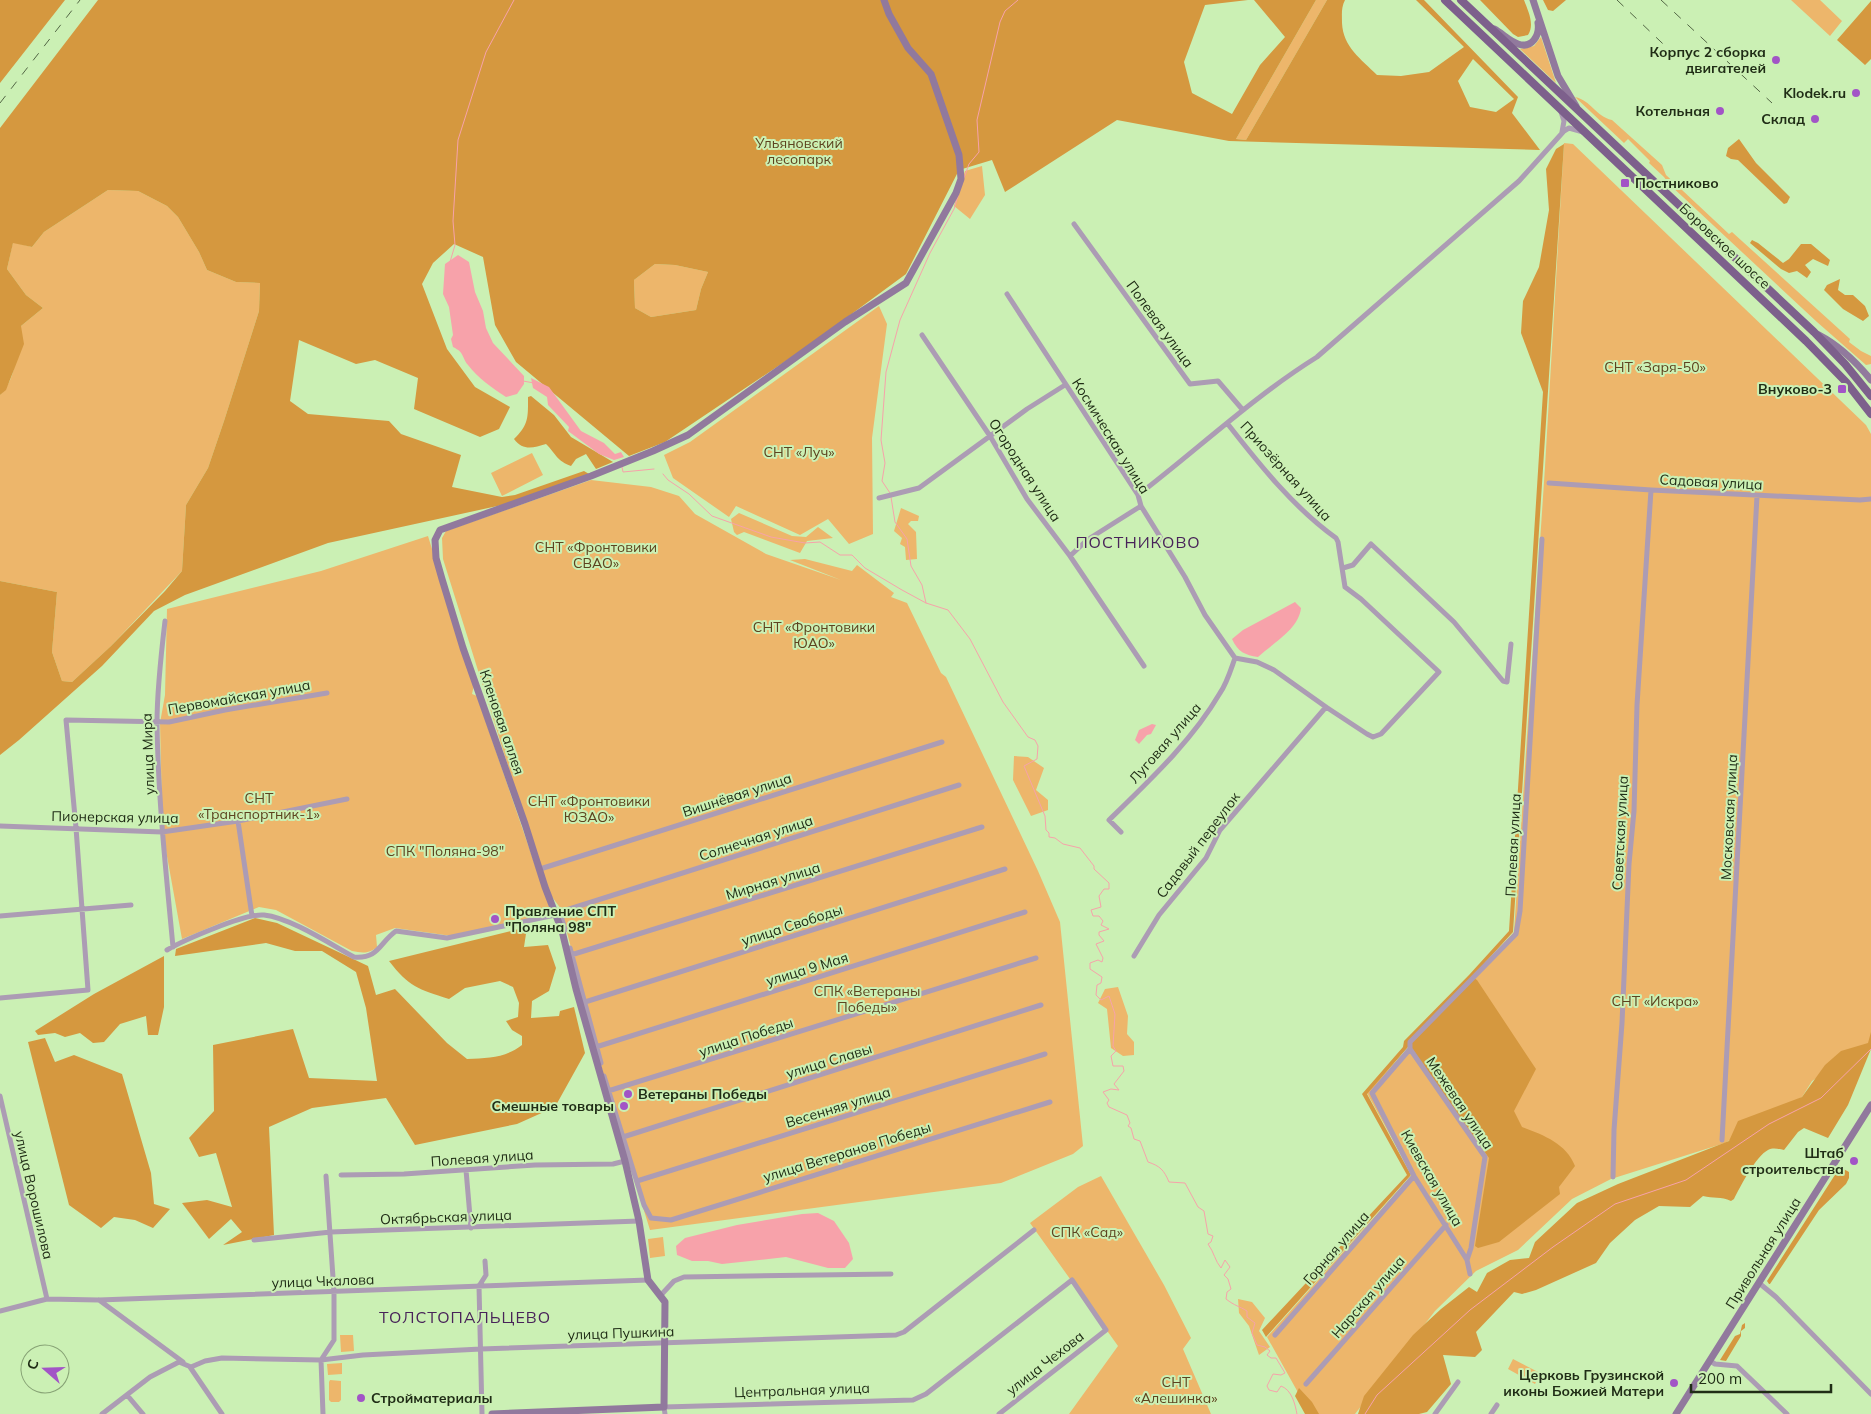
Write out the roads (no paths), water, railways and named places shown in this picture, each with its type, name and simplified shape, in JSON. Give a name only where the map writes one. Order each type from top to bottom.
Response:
[{"type":"main road","name":"Боровское шоссе","points":[[1445,0],[1806,341],[1846,382],[1871,414]]},
{"type":"main road","name":"Боровское шоссе","points":[[1461,0],[1814,332],[1845,364],[1871,396]]},
{"type":"street","name":"Кленовая аллея","points":[[648,1280],[639,1221],[608,1091],[576,989],[558,914],[540,869],[449,603],[436,558],[435,540],[440,530],[592,476],[688,435],[845,322],[906,283],[956,193],[961,179],[959,155],[931,74],[908,48],[889,14],[884,0]]},
{"type":"street","points":[[1489,26],[1516,43],[1521,45],[1529,43],[1536,38],[1539,29],[1534,3]]},
{"type":"street","points":[[1534,3],[1558,76],[1583,115]]},
{"type":"street","points":[[1560,110],[1564,121],[1562,133]]},
{"type":"street","points":[[1138,495],[1188,456],[1242,409],[1317,356],[1519,181],[1562,133],[1569,128],[1583,132]]},
{"type":"street","name":"Полевая улица","points":[[1074,224],[1129,303],[1190,384],[1218,381],[1242,409]]},
{"type":"street","name":"Космическая улица","points":[[1007,294],[1138,495],[1141,506],[1185,577],[1205,615],[1235,658]]},
{"type":"street","points":[[1814,332],[1831,342],[1871,380]]},
{"type":"street","name":"Огородная улица","points":[[922,335],[990,436],[1027,499],[1070,556],[1144,666]]},
{"type":"street","points":[[879,498],[919,488],[990,436],[1065,385]]},
{"type":"street","name":"Приозёрная улица","points":[[1227,423],[1254,458],[1314,523],[1336,538],[1345,587],[1361,599],[1439,672],[1381,734],[1373,737],[1326,708]]},
{"type":"street","name":"Садовая улица","points":[[1549,483],[1757,496],[1871,499]]},
{"type":"street","name":"Советская улица","points":[[1613,1177],[1629,864],[1634,811],[1637,705],[1651,490]]},
{"type":"street","name":"Московская улица","points":[[1722,1140],[1757,496]]},
{"type":"street","points":[[1070,556],[1087,540],[1141,506]]},
{"type":"street","name":"Полевая улица","points":[[1372,1093],[1410,1049],[1410,1042],[1516,934],[1520,911],[1542,540]]},
{"type":"street","points":[[1343,568],[1353,566],[1371,544],[1454,622],[1503,681],[1507,682],[1511,644]]},
{"type":"street","name":"улица Мира","points":[[165,621],[159,674],[157,722],[162,832],[173,947]]},
{"type":"street","points":[[1235,658],[1257,662],[1274,670],[1326,708]]},
{"type":"street","name":"Луговая улица","points":[[1120,832],[1109,820],[1193,732],[1221,692],[1235,658]]},
{"type":"street","name":"Первомайская улица","points":[[76,828],[66,720],[169,722],[326,692]]},
{"type":"street","name":"Садовый переулок","points":[[1134,956],[1159,915],[1206,858],[1220,830],[1326,708]]},
{"type":"street","name":"Вишнёвая улица","points":[[540,869],[942,742]]},
{"type":"street","name":"Солнечная улица","points":[[252,916],[262,914],[286,921],[354,957],[363,958],[375,952],[385,939],[396,931],[447,938],[558,914],[959,785]]},
{"type":"street","name":"Пионерская улица","points":[[0,826],[162,832],[238,821],[347,799]]},
{"type":"street","points":[[167,950],[232,922],[252,916],[238,821]]},
{"type":"street","points":[[0,998],[88,990],[76,828]]},
{"type":"street","name":"Мирная улица","points":[[571,955],[982,828]]},
{"type":"street","name":"улица Свободы","points":[[585,1002],[1005,869]]},
{"type":"street","points":[[0,916],[132,904]]},
{"type":"street","name":"улица 9 Мая","points":[[596,1047],[1025,912]]},
{"type":"street","points":[[558,914],[585,1002],[608,1091],[636,1181]]},
{"type":"street","name":"улица Победы","points":[[608,1091],[1036,958]]},
{"type":"street","name":"улица Славы","points":[[623,1137],[1041,1006]]},
{"type":"street","name":"Межевая улица","points":[[1410,1049],[1485,1157],[1471,1248],[1466,1260]]},
{"type":"street","name":"Весенняя улица","points":[[636,1181],[1045,1054]]},
{"type":"street","name":"Киевская улица","points":[[1372,1093],[1414,1176],[1466,1260],[1470,1274]]},
{"type":"street","name":"улица Ворошилова","points":[[0,1096],[47,1299]]},
{"type":"street","name":"улица Ветеранов Победы","points":[[636,1181],[651,1218],[671,1220],[1050,1102]]},
{"type":"street","name":"Привольная улица","points":[[1676,1414],[1871,1105]]},
{"type":"street","name":"Полевая улица","points":[[341,1175],[404,1174],[534,1165],[613,1164],[625,1161]]},
{"type":"street","points":[[466,1170],[471,1228]]},
{"type":"street","points":[[323,1414],[321,1360],[334,1340],[334,1292],[326,1176]]},
{"type":"street","name":"Горная улица","points":[[1275,1335],[1414,1176]]},
{"type":"street","name":"Октябрьская улица","points":[[254,1240],[331,1232],[639,1221]]},
{"type":"street","name":"Нарская улица","points":[[1306,1384],[1446,1226]]},
{"type":"street","name":"улица Пушкина","points":[[102,1414],[150,1377],[179,1362],[191,1367],[205,1361],[222,1358],[321,1360],[363,1355],[480,1349],[896,1335],[904,1332],[1034,1230]]},
{"type":"street","points":[[482,1414],[480,1286],[486,1275],[485,1261]]},
{"type":"street","points":[[660,1295],[674,1281],[684,1277],[891,1274]]},
{"type":"street","points":[[648,1280],[665,1302],[664,1410]]},
{"type":"street","name":"улица Чкалова","points":[[0,1311],[47,1299],[99,1300],[648,1280]]},
{"type":"street","name":"улица Чехова","points":[[999,1414],[1106,1330],[1072,1280]]},
{"type":"street","name":"Центральная улица","points":[[492,1414],[664,1410],[913,1400],[926,1394],[1072,1280]]},
{"type":"street","points":[[1759,1283],[1776,1297],[1871,1394]]},
{"type":"street","points":[[99,1300],[191,1367],[222,1414]]},
{"type":"street","points":[[1710,1362],[1737,1366],[1787,1414]]},
{"type":"street","points":[[1435,1414],[1458,1382]]},
{"type":"street","points":[[127,1395],[143,1414]]},
{"type":"street","points":[[1492,1414],[1497,1405]]},
{"type":"waterway","points":[[450,262],[455,245],[453,221],[458,140],[486,52],[514,0]]},
{"type":"waterway","points":[[964,178],[969,164],[979,152],[977,120],[1000,22],[1005,11],[1018,0]]},
{"type":"waterway","points":[[890,493],[882,481],[885,463],[881,440],[886,372],[900,320],[930,253],[954,209],[959,193]]},
{"type":"waterway","points":[[523,381],[534,383]]},
{"type":"waterway","points":[[622,467],[623,472],[654,469]]},
{"type":"waterway","points":[[663,474],[668,480],[689,494],[712,516],[771,537],[805,543],[820,542],[840,555],[852,555],[865,568],[902,590],[926,603],[948,610],[970,639],[1003,702],[1028,737],[1035,740],[1038,746],[1037,759],[1024,766],[1045,816],[1046,830],[1049,833],[1049,837],[1055,838],[1063,844],[1080,848],[1094,866],[1094,869],[1109,883],[1109,889],[1104,889],[1099,896],[1101,907],[1091,910],[1093,916],[1099,916],[1103,921],[1101,925],[1109,929],[1099,932],[1104,941],[1096,944],[1103,958],[1102,962],[1098,960],[1090,963],[1090,969],[1102,977],[1101,983],[1097,985],[1096,995],[1101,1000],[1109,996],[1115,1014],[1113,1046],[1116,1051],[1111,1056],[1113,1066],[1123,1066],[1124,1071],[1114,1084],[1119,1090],[1111,1089],[1103,1092],[1109,1100],[1107,1103],[1109,1107],[1127,1115],[1130,1123],[1128,1126],[1131,1128],[1134,1139],[1140,1141],[1148,1162],[1161,1169],[1169,1182],[1185,1183],[1198,1207],[1204,1211],[1208,1234],[1213,1236],[1208,1244],[1221,1268],[1225,1260],[1230,1267],[1224,1275],[1228,1279],[1231,1289],[1227,1292],[1226,1299],[1247,1311],[1247,1317],[1255,1323],[1252,1333],[1257,1345],[1265,1347],[1270,1351],[1267,1355],[1271,1358],[1276,1358],[1285,1373],[1281,1375],[1273,1374],[1267,1386],[1269,1390],[1277,1392],[1281,1386],[1285,1388],[1292,1398],[1297,1414]]},
{"type":"waterway","points":[[891,497],[895,522],[907,539],[911,566],[922,585],[926,603]]},
{"type":"waterway","points":[[1365,1414],[1377,1395],[1470,1310],[1553,1247],[1615,1204],[1686,1180],[1769,1124],[1821,1098],[1871,1049]]},
{"type":"railway","points":[[0,103],[80,0]]},
{"type":"railway","points":[[1617,0],[1682,62]]},
{"type":"railway","points":[[1661,0],[1772,103]]},
{"type":"place","name":"Корпус 2 сборка двигателей","points":[[1776,60]]},
{"type":"place","name":"Klodek.ru","points":[[1856,93]]},
{"type":"place","name":"Котельная","points":[[1720,111]]},
{"type":"place","name":"Склад","points":[[1815,119]]},
{"type":"place","name":"Постниково","points":[[1625,183]]},
{"type":"place","name":"Внуково-3","points":[[1842,389]]},
{"type":"place","name":"Правление СПТ \"Поляна 98\"","points":[[495,919]]},
{"type":"place","name":"Ветераны Победы","points":[[628,1094]]},
{"type":"place","name":"Смешные товары","points":[[624,1106]]},
{"type":"place","name":"Штаб строительства","points":[[1854,1161]]},
{"type":"place","name":"Церковь Грузинской иконы Божией Матери","points":[[1674,1383]]},
{"type":"place","name":"Стройматериалы","points":[[361,1398]]},
{"type":"district","name":"ПОСТНИКОВО","points":[[1138,542]]},
{"type":"district","name":"ТОЛСТОПАЛЬЦЕВО","points":[[465,1317]]},
{"type":"park label","name":"Ульяновский лесопарк","points":[[799,152]]},
{"type":"park label","name":"СНТ «Заря-50»","points":[[1655,367]]},
{"type":"park label","name":"СНТ «Луч»","points":[[799,452]]},
{"type":"park label","name":"СНТ «Фронтовики СВАО»","points":[[596,556]]},
{"type":"park label","name":"СНТ «Фронтовики ЮАО»","points":[[814,636]]},
{"type":"park label","name":"СНТ «Транспортник-1»","points":[[259,806]]},
{"type":"park label","name":"СНТ «Фронтовики ЮЗАО»","points":[[589,810]]},
{"type":"park label","name":"СПК \"Поляна-98\"","points":[[445,851]]},
{"type":"park label","name":"СПК «Ветераны Победы»","points":[[867,1000]]},
{"type":"park label","name":"СНТ «Искра»","points":[[1655,1001]]},
{"type":"park label","name":"СПК «Сад»","points":[[1087,1232]]},
{"type":"park label","name":"СНТ «Алешинка»","points":[[1176,1390]]}]
